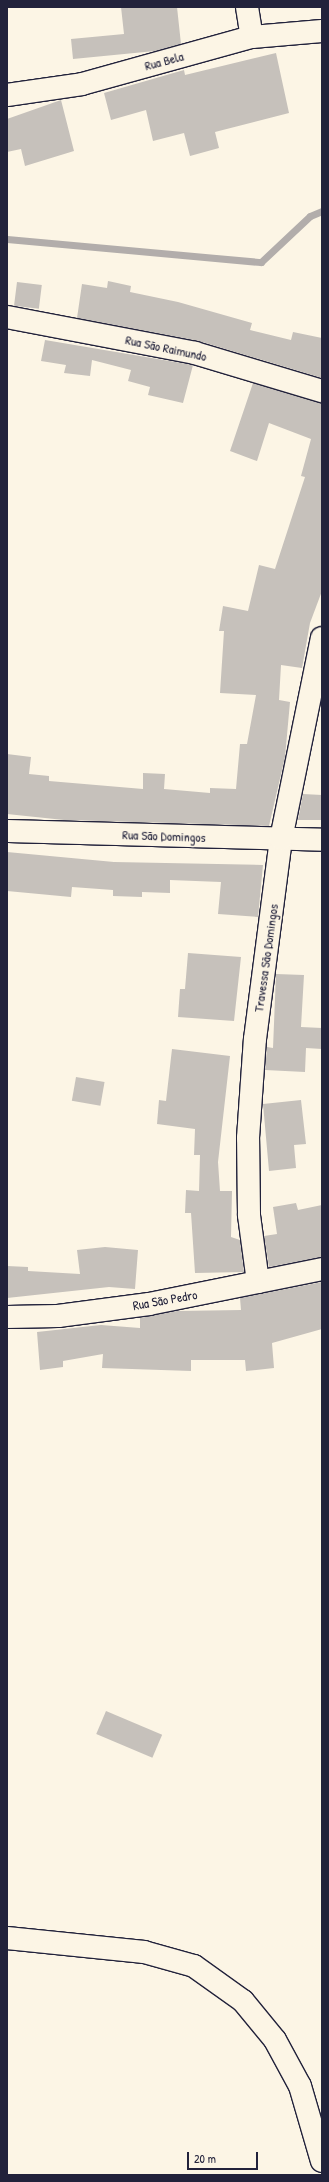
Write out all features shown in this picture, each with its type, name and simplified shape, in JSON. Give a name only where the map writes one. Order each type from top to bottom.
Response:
[{"type":"street","points":[[247,7],[252,38]]},
{"type":"street","name":"Rua Bela","points":[[7,95],[82,84],[252,38],[322,31]]},
{"type":"street","name":"Rua São Raimundo","points":[[7,317],[195,353],[322,390]]},
{"type":"street","name":"Travessa São Domingos","points":[[258,1282],[249,1215],[248,1138],[255,1039],[281,839],[322,638]]},
{"type":"street","name":"Rua São Domingos","points":[[7,831],[322,840]]},
{"type":"street","name":"Rua São Pedro","points":[[7,1317],[58,1316],[149,1304],[322,1269]]},
{"type":"street","points":[[7,1938],[144,1952],[194,1966],[243,2001],[274,2040],[300,2086],[322,2161]]},
{"type":"building","points":[[121,7],[177,7],[181,44],[155,51],[73,59],[71,39],[124,34]]},
{"type":"building","points":[[276,53],[289,113],[215,132],[219,148],[190,156],[184,133],[153,141],[146,110],[111,120],[104,93],[184,70],[185,75]]},
{"type":"building","points":[[61,100],[74,151],[25,166],[21,149],[7,152],[7,119]]},
{"type":"building","points":[[108,281],[131,286],[130,292],[178,302],[252,323],[250,330],[291,340],[293,332],[322,338],[322,378],[199,341],[77,318],[82,284],[107,288]]},
{"type":"building","points":[[17,282],[42,285],[39,309],[14,306]]},
{"type":"building","points":[[45,340],[193,365],[183,403],[148,395],[150,387],[128,381],[131,370],[92,360],[90,376],[64,373],[66,365],[41,361]]},
{"type":"building","points":[[253,383],[322,403],[322,591],[310,623],[302,668],[281,665],[279,700],[290,702],[285,757],[269,826],[64,820],[7,814],[7,754],[31,757],[29,774],[49,776],[49,781],[143,789],[143,773],[165,774],[164,789],[210,793],[210,788],[236,789],[240,744],[247,744],[256,695],[220,693],[224,631],[219,631],[223,606],[248,611],[259,565],[275,569],[305,477],[301,476],[311,439],[269,423],[257,461],[230,451]]},
{"type":"building","points":[[303,794],[322,795],[322,820],[298,820]]},
{"type":"building","points":[[7,852],[114,862],[263,865],[258,917],[218,914],[221,882],[170,880],[170,893],[142,892],[142,897],[113,896],[113,890],[72,887],[71,897],[7,891]]},
{"type":"building","points":[[188,953],[241,957],[234,1021],[178,1017],[180,989],[185,989]]},
{"type":"building","points":[[276,974],[304,975],[301,1027],[322,1028],[322,1049],[306,1048],[305,1072],[265,1070],[267,1047],[273,1048]]},
{"type":"building","points":[[172,1049],[230,1056],[218,1162],[220,1191],[232,1191],[231,1237],[240,1240],[244,1272],[195,1273],[191,1213],[185,1213],[186,1190],[199,1191],[200,1155],[194,1155],[195,1129],[157,1124],[159,1100],[166,1101]]},
{"type":"building","points":[[76,1077],[105,1082],[100,1106],[72,1101]]},
{"type":"building","points":[[301,1100],[306,1144],[294,1145],[296,1168],[269,1171],[263,1104]]},
{"type":"building","points":[[296,1203],[298,1210],[322,1205],[322,1257],[269,1267],[264,1236],[277,1234],[273,1207]]},
{"type":"building","points":[[105,1247],[138,1250],[135,1289],[109,1287],[7,1298],[7,1266],[28,1267],[28,1271],[80,1274],[77,1250]]},
{"type":"building","points":[[322,1282],[322,1329],[272,1343],[274,1368],[246,1371],[245,1360],[191,1360],[191,1371],[102,1368],[103,1354],[63,1361],[63,1367],[40,1370],[37,1332],[101,1325],[140,1328],[140,1318],[177,1311],[241,1310],[240,1298]]},
{"type":"building","points":[[106,1711],[162,1735],[152,1758],[96,1734]]},
{"type":"waterway","points":[[7,239],[261,262],[310,216],[322,211]]}]
